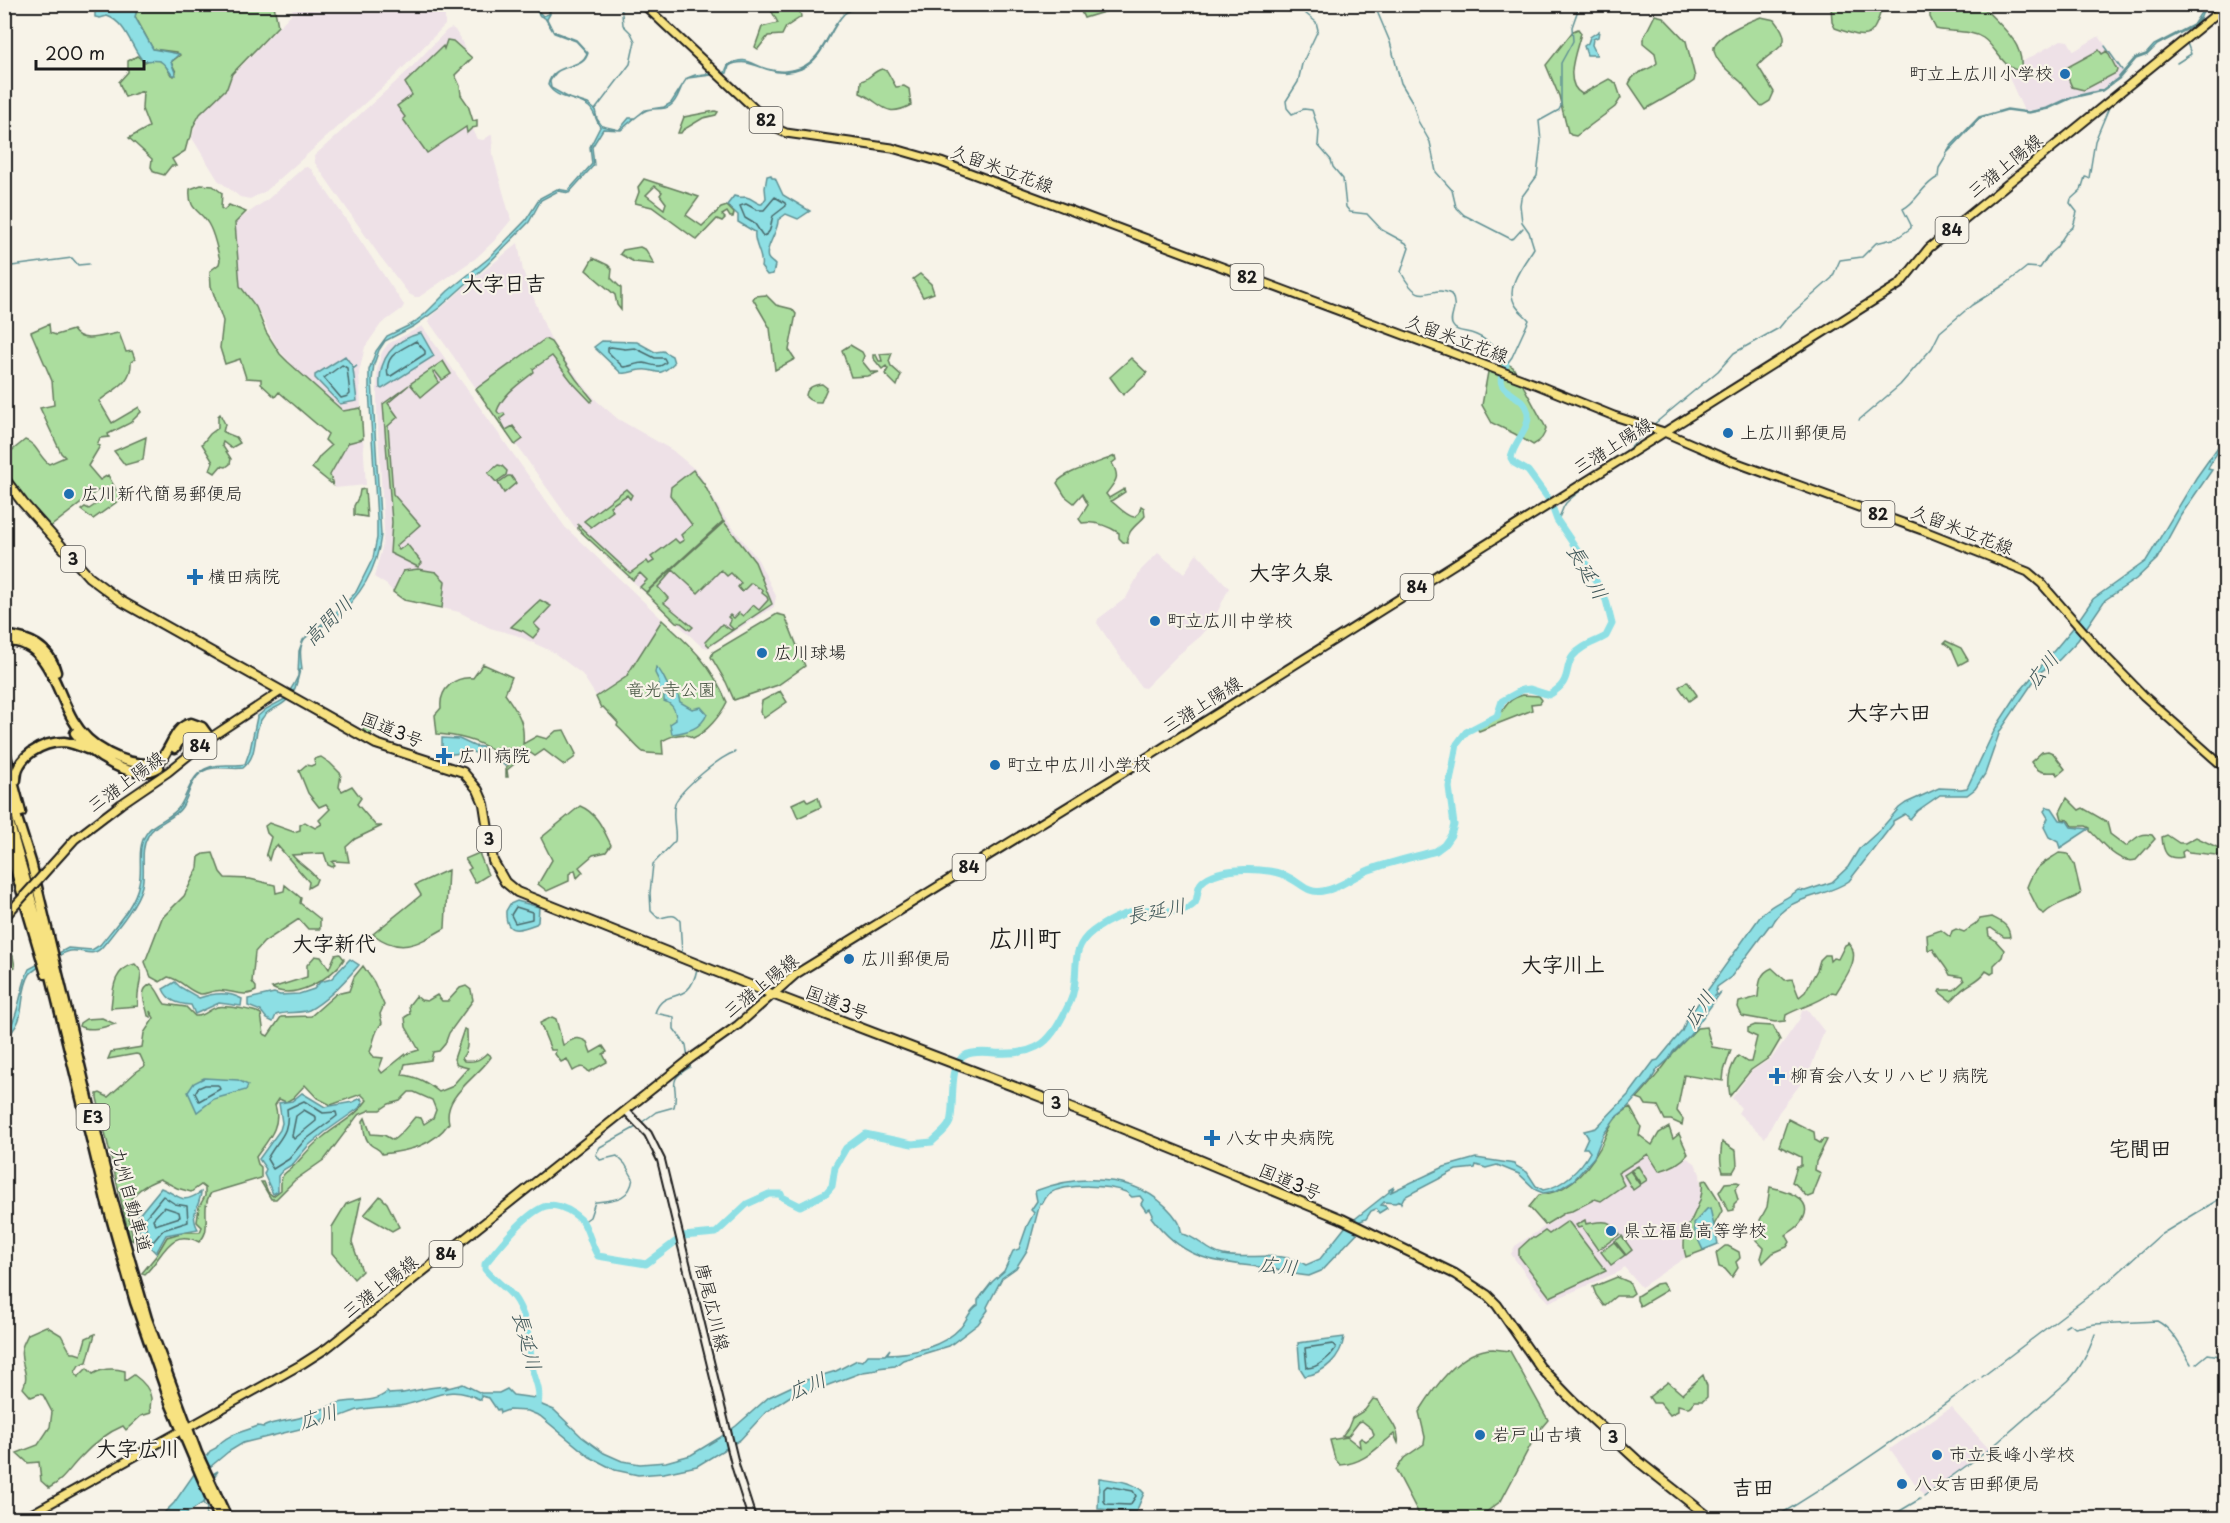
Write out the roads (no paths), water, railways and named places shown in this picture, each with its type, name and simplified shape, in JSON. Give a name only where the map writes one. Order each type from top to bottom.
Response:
[{"type":"highway","name":"国道3号","points":[[4,478],[73,559],[102,588],[122,601],[376,744],[463,772],[478,790],[484,804],[492,861],[505,882],[517,892],[772,994],[1099,1119],[1362,1228],[1460,1277],[1486,1294],[1503,1312],[1540,1367],[1559,1387],[1638,1461],[1710,1518]]},
{"type":"highway","points":[[4,635],[32,640],[42,648],[55,668],[58,690]]},
{"type":"highway","points":[[4,643],[23,643],[40,655],[81,733],[116,757],[137,765],[156,764],[162,760],[177,733],[186,724],[197,724],[207,740]]},
{"type":"highway","points":[[4,643],[28,651],[37,658],[70,724],[90,750]]},
{"type":"highway","points":[[16,791],[16,776],[21,761],[39,747],[50,744],[67,742],[90,750],[112,765],[135,772],[145,772],[155,770],[163,764],[186,732],[195,731],[207,740]]},
{"type":"highway","points":[[4,748],[31,862]]},
{"type":"highway","name":"九州自動車道","points":[[4,777],[31,862],[111,1194],[147,1319],[219,1518]]},
{"type":"highway","name":"九州自動車道","points":[[4,804],[39,927],[106,1200],[135,1302],[171,1405],[227,1518]]},
{"type":"highway","points":[[4,825],[28,914],[70,1046]]},
{"type":"main road","name":"久留米立花線","points":[[643,4],[777,129],[786,133],[892,148],[918,154],[1535,384],[1614,416],[1665,432],[1730,460],[2020,568],[2041,583],[2085,634],[2144,696],[2226,769]]},
{"type":"main road","name":"三潴上陽線","points":[[190,1425],[327,1348],[689,1059],[738,1025],[796,974],[1132,767],[1900,284],[1929,248],[2226,6]]},
{"type":"main road","name":"三潴上陽線","points":[[4,918],[75,839],[168,772],[207,740],[286,694]]},
{"type":"main road","name":"唐尾広川線","points":[[626,1111],[648,1134],[661,1160],[739,1482],[752,1518]]},
{"type":"main road","points":[[24,1518],[177,1433]]},
{"type":"water","points":[[95,5],[138,5],[135,17],[153,49],[179,54],[171,62],[176,75],[172,75],[160,61],[143,61],[124,30],[114,19],[107,16],[95,17]]},
{"type":"water","points":[[519,5],[535,8],[543,16],[549,14],[550,5],[550,14],[547,19],[553,31],[576,40],[588,53],[584,61],[568,67],[584,59],[587,53],[576,41],[554,33],[545,18],[540,16],[536,10],[526,9]]},
{"type":"water","points":[[2206,5],[2209,5],[2202,14],[2197,27],[2134,77],[2196,27],[2199,17],[2194,26],[2157,45],[2147,55],[2136,59],[2119,79],[2102,91],[2072,98],[2048,109],[2029,113],[2007,110],[1980,118],[1946,154],[1979,117],[2007,109],[2028,112],[2047,108],[2071,97],[2102,90],[2118,78],[2135,58],[2146,54],[2154,45],[2193,25]]},
{"type":"water","points":[[844,14],[816,58],[809,64],[801,69],[790,72],[776,71],[788,71],[808,64],[815,58]]},
{"type":"water","points":[[1599,31],[1592,45],[1597,55],[1587,55],[1584,46],[1590,37]]},
{"type":"water","points":[[739,61],[748,61],[771,70],[762,68],[746,63],[729,66],[727,73],[688,78],[685,81],[687,78],[695,75],[725,72],[728,65]]},
{"type":"water","name":"高間川","points":[[557,72],[550,81],[551,88],[569,98],[588,104],[595,110],[602,126],[618,130],[603,129],[592,147],[594,165],[569,193],[558,191],[541,200],[529,222],[487,265],[439,308],[414,326],[385,341],[379,350],[372,380],[381,535],[376,560],[366,582],[351,602],[332,620],[313,631],[356,592],[373,558],[377,538],[377,519],[369,370],[376,351],[387,336],[412,324],[489,258],[526,220],[540,198],[557,189],[568,191],[592,164],[590,147],[600,127],[589,107],[561,96],[552,90],[548,85],[551,78]]},
{"type":"water","points":[[2225,72],[2225,125],[2220,97]]},
{"type":"water","points":[[682,85],[676,100],[670,106],[665,108],[651,109],[664,107],[671,103]]},
{"type":"water","points":[[629,118],[635,118],[621,130],[619,130]]},
{"type":"water","points":[[771,175],[775,178],[783,195],[810,211],[798,219],[786,214],[778,220],[767,254],[775,265],[773,274],[767,275],[761,267],[755,232],[738,222],[738,215],[727,205],[734,196],[746,197],[762,204],[766,198],[767,176]]},
{"type":"water","points":[[421,333],[434,356],[382,389],[380,388],[382,368],[389,352],[403,340]]},
{"type":"water","points":[[602,341],[637,342],[655,352],[663,351],[672,356],[674,363],[660,372],[640,370],[621,373],[594,347]]},
{"type":"water","points":[[345,356],[353,367],[357,366],[353,369],[357,401],[340,404],[315,378],[315,375]]},
{"type":"water","name":"広川","points":[[2225,437],[2208,469],[2212,470],[2181,515],[2157,559],[2136,579],[2105,600],[2078,640],[2059,660],[2040,672],[2000,731],[1985,774],[1975,789],[1967,795],[1940,795],[1917,811],[1910,819],[1905,814],[1893,821],[1849,881],[1829,891],[1796,902],[1779,915],[1731,977],[1717,987],[1715,996],[1721,992],[1690,1035],[1657,1070],[1650,1082],[1625,1110],[1616,1117],[1603,1135],[1594,1157],[1574,1180],[1556,1191],[1543,1193],[1536,1190],[1519,1174],[1497,1165],[1486,1168],[1476,1165],[1475,1168],[1456,1170],[1404,1197],[1401,1203],[1400,1201],[1384,1202],[1381,1205],[1387,1208],[1379,1213],[1376,1209],[1371,1211],[1366,1219],[1358,1222],[1358,1232],[1321,1271],[1309,1276],[1217,1261],[1189,1252],[1164,1232],[1151,1217],[1153,1215],[1150,1209],[1146,1211],[1141,1204],[1143,1200],[1140,1196],[1132,1197],[1126,1192],[1099,1187],[1077,1186],[1058,1190],[1050,1193],[1042,1204],[1040,1203],[1028,1249],[1016,1268],[1002,1278],[987,1307],[988,1310],[978,1324],[949,1346],[903,1360],[895,1366],[863,1372],[823,1387],[792,1395],[766,1412],[740,1440],[697,1466],[664,1473],[638,1475],[615,1470],[590,1457],[540,1416],[528,1411],[508,1410],[500,1413],[489,1398],[481,1396],[481,1400],[470,1395],[451,1392],[405,1405],[358,1410],[336,1418],[323,1419],[321,1421],[324,1422],[316,1425],[243,1443],[210,1467],[211,1475],[218,1471],[211,1481],[208,1498],[204,1502],[180,1518],[159,1518],[174,1503],[210,1451],[230,1436],[258,1426],[263,1427],[299,1418],[339,1403],[376,1398],[387,1392],[389,1394],[448,1387],[444,1389],[463,1384],[481,1393],[499,1393],[507,1389],[513,1395],[535,1398],[542,1405],[554,1410],[582,1437],[604,1453],[622,1461],[640,1464],[666,1462],[691,1455],[736,1426],[769,1397],[803,1381],[836,1371],[857,1360],[863,1361],[868,1355],[885,1355],[890,1349],[887,1354],[917,1351],[954,1334],[978,1305],[978,1300],[992,1282],[1004,1271],[1013,1251],[1019,1249],[1034,1213],[1031,1210],[1037,1201],[1035,1191],[1054,1185],[1093,1180],[1112,1181],[1131,1186],[1165,1205],[1179,1223],[1182,1234],[1212,1251],[1233,1256],[1287,1258],[1306,1265],[1320,1259],[1346,1226],[1389,1190],[1394,1187],[1391,1192],[1444,1167],[1476,1158],[1515,1164],[1527,1172],[1536,1186],[1543,1190],[1557,1185],[1582,1165],[1590,1152],[1587,1148],[1583,1148],[1588,1137],[1584,1131],[1596,1128],[1631,1092],[1654,1061],[1658,1060],[1682,1031],[1687,1019],[1762,914],[1798,890],[1805,891],[1832,882],[1848,867],[1859,849],[1906,803],[1939,788],[1967,788],[1996,727],[2017,695],[2073,628],[2093,599],[2146,561],[2196,478]]},
{"type":"water","points":[[305,639],[301,649],[302,669],[294,690],[287,700],[267,713],[261,720],[248,763],[243,768],[212,768],[198,776],[179,811],[155,827],[148,836],[143,854],[142,886],[126,917],[99,950],[92,953],[66,952],[30,974],[26,982],[17,1024],[5,1037],[5,1032],[10,1027],[16,1012],[29,969],[68,948],[92,950],[100,945],[123,916],[137,892],[143,840],[153,826],[176,811],[196,776],[205,769],[215,766],[245,764],[257,717],[266,709],[285,699],[298,676],[299,651],[303,640]]},
{"type":"water","points":[[656,667],[670,690],[678,695],[680,702],[692,709],[701,707],[707,714],[697,726],[688,731],[672,734],[670,724],[676,720],[675,713],[672,706],[664,701],[664,696],[657,690],[659,681],[655,673]]},
{"type":"water","points":[[442,738],[459,739],[474,746],[483,747],[487,753],[483,756],[474,752],[446,753],[442,750]]},
{"type":"water","points":[[504,750],[514,754],[505,766],[496,756],[497,752]]},
{"type":"water","points":[[2047,807],[2052,808],[2060,820],[2067,821],[2071,827],[2089,829],[2060,848],[2058,842],[2049,837],[2044,827],[2048,818],[2044,811]]},
{"type":"water","points":[[517,901],[539,907],[536,924],[519,929],[511,928],[506,919],[506,911],[510,904]]},
{"type":"water","points":[[350,959],[359,965],[329,996],[309,1010],[276,1015],[273,1022],[267,1019],[261,1011],[248,1006],[248,999],[274,993],[299,994],[314,989],[320,982],[331,979]]},
{"type":"water","points":[[175,982],[199,998],[220,994],[237,996],[242,999],[241,1006],[219,1003],[195,1014],[191,1005],[174,1001],[165,993],[163,989]]},
{"type":"water","points":[[204,1078],[238,1080],[248,1085],[246,1090],[214,1099],[197,1112],[188,1092],[194,1083]]},
{"type":"water","points":[[302,1093],[325,1107],[353,1102],[361,1098],[363,1103],[308,1146],[293,1164],[283,1170],[278,1176],[278,1191],[273,1194],[264,1174],[266,1169],[259,1159],[280,1130],[282,1123],[279,1103],[292,1101]]},
{"type":"water","points":[[161,1188],[184,1199],[201,1192],[195,1214],[198,1229],[166,1235],[156,1253],[141,1238],[138,1216]]},
{"type":"water","points":[[1710,1208],[1718,1244],[1703,1250],[1695,1233],[1694,1223]]},
{"type":"water","points":[[1344,1337],[1331,1363],[1305,1376],[1300,1368],[1298,1343]]},
{"type":"water","points":[[1099,1478],[1123,1482],[1140,1489],[1144,1493],[1136,1512],[1098,1509]]},
{"type":"waterway","points":[[620,4],[622,12]]},
{"type":"waterway","points":[[1299,4],[1305,13],[1316,22],[1318,30],[1302,64],[1298,82],[1286,101],[1287,108],[1292,114],[1304,109],[1312,110],[1319,131],[1318,145],[1343,179],[1346,207],[1350,212],[1367,214],[1382,230],[1406,243],[1409,248],[1401,272],[1408,284],[1421,293],[1444,291],[1451,294],[1454,304],[1451,320],[1454,328],[1487,341],[1506,365],[1529,320],[1516,306],[1512,291],[1521,268],[1534,248],[1529,232],[1522,222],[1521,198],[1537,176],[1541,141],[1539,121],[1559,110],[1561,106],[1561,63],[1573,41],[1572,27],[1580,4]]},
{"type":"waterway","points":[[1374,4],[1390,42],[1401,83],[1413,103],[1418,121],[1430,142],[1436,172],[1452,190],[1456,207],[1464,215],[1511,239],[1523,228]]},
{"type":"waterway","points":[[595,110],[630,64],[635,41],[623,25],[622,14]]},
{"type":"waterway","points":[[2177,63],[2191,54],[2187,43],[2190,39]]},
{"type":"waterway","points":[[2105,46],[2122,70]]},
{"type":"waterway","points":[[1859,420],[1900,385],[1932,348],[1940,332],[1972,305],[2027,267],[2040,268],[2073,227],[2077,212],[2070,203],[2071,199],[2081,190],[2085,177],[2089,178],[2095,141],[2110,105]]},
{"type":"waterway","points":[[1653,425],[1718,371],[1734,353],[1779,328],[1788,317],[1832,278],[1840,260],[1862,257],[1876,243],[1897,238],[1911,228],[1903,209],[1938,177],[1939,168],[1947,155]]},
{"type":"waterway","points":[[4,267],[72,258],[78,265],[89,264]]},
{"type":"waterway","name":"長延川","points":[[538,1406],[538,1389],[527,1329],[521,1311],[512,1295],[485,1269],[485,1264],[513,1231],[538,1210],[546,1206],[555,1206],[576,1215],[583,1222],[598,1256],[646,1264],[683,1236],[716,1233],[747,1204],[769,1194],[781,1194],[782,1197],[800,1206],[826,1193],[832,1186],[835,1167],[846,1148],[865,1134],[912,1144],[932,1142],[940,1135],[950,1122],[954,1077],[959,1061],[964,1056],[979,1052],[1023,1052],[1043,1043],[1057,1027],[1070,1002],[1080,947],[1093,931],[1104,924],[1137,911],[1183,910],[1195,903],[1202,882],[1220,873],[1245,870],[1270,871],[1318,892],[1335,888],[1369,870],[1436,851],[1444,845],[1454,825],[1449,787],[1457,744],[1466,732],[1497,716],[1502,701],[1522,690],[1530,689],[1549,695],[1555,691],[1565,680],[1573,656],[1584,647],[1606,636],[1612,624],[1606,600],[1585,561],[1557,520],[1550,501],[1528,471],[1514,463],[1511,458],[1528,416],[1524,404],[1501,382],[1506,365]]},
{"type":"waterway","points":[[1623,454],[1647,431]]},
{"type":"waterway","points":[[1557,520],[1566,503],[1600,477]]},
{"type":"waterway","points":[[699,960],[682,953],[680,921],[675,916],[658,918],[651,911],[653,864],[675,841],[674,813],[678,798],[701,774],[735,752]]},
{"type":"waterway","points":[[688,1058],[686,1045],[674,1029],[674,1017],[655,1013],[664,1000],[688,989],[697,969]]},
{"type":"waterway","points":[[641,1123],[656,1112],[674,1107],[675,1080],[690,1067],[690,1062]]},
{"type":"waterway","points":[[583,1222],[590,1217],[595,1202],[620,1198],[629,1191],[633,1178],[625,1164],[617,1156],[600,1160],[596,1154],[600,1147],[638,1126]]},
{"type":"waterway","points":[[1982,1377],[2111,1279],[2160,1235],[2226,1195]]},
{"type":"waterway","points":[[2065,1327],[2070,1324],[2075,1328],[2095,1324],[2157,1321],[2172,1334],[2191,1364]]},
{"type":"waterway","points":[[1924,1496],[1990,1449],[2068,1381],[2084,1359],[2095,1334]]},
{"type":"waterway","points":[[2196,1364],[2208,1354],[2226,1357]]},
{"type":"waterway","points":[[1774,1518],[1852,1469],[1978,1380]]},
{"type":"waterway","points":[[1888,1518],[1920,1499]]},
{"type":"waterway","points":[[203,1503],[207,1508],[205,1518]]},
{"type":"place","name":"町立上広川小学校","points":[[2065,74]]},
{"type":"place","name":"上広川郵便局","points":[[1728,433]]},
{"type":"place","name":"広川新代簡易郵便局","points":[[69,494]]},
{"type":"place","name":"横田病院","points":[[195,577]]},
{"type":"place","name":"町立広川中学校","points":[[1155,621]]},
{"type":"place","name":"広川球場","points":[[762,653]]},
{"type":"place","name":"広川病院","points":[[444,756]]},
{"type":"place","name":"町立中広川小学校","points":[[995,765]]},
{"type":"place","name":"広川郵便局","points":[[849,959]]},
{"type":"place","name":"柳育会八女リハビリ病院","points":[[1777,1076]]},
{"type":"place","name":"八女中央病院","points":[[1212,1138]]},
{"type":"place","name":"県立福島高等学校","points":[[1611,1231]]},
{"type":"place","name":"岩戸山古墳","points":[[1480,1435]]},
{"type":"place","name":"市立長峰小学校","points":[[1937,1455]]},
{"type":"place","name":"八女吉田郵便局","points":[[1902,1484]]},
{"type":"district","name":"大字日吉","points":[[504,284]]},
{"type":"district","name":"大字久泉","points":[[1291,573]]},
{"type":"district","name":"大字六田","points":[[1889,713]]},
{"type":"district","name":"広川町","points":[[1025,939]]},
{"type":"district","name":"大字新代","points":[[334,944]]},
{"type":"district","name":"大字川上","points":[[1563,965]]},
{"type":"district","name":"宅間田","points":[[2140,1149]]},
{"type":"district","name":"大字広川","points":[[138,1449]]},
{"type":"district","name":"吉田","points":[[1753,1488]]},
{"type":"park label","name":"竜光寺公園","points":[[671,690]]}]
